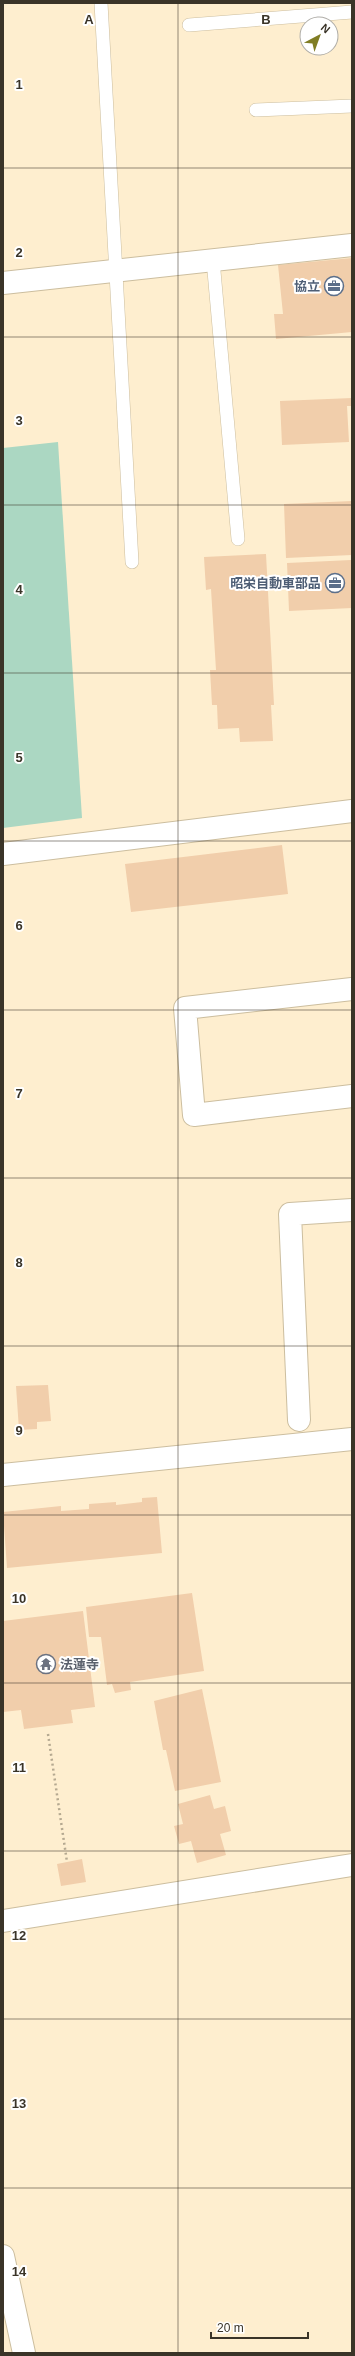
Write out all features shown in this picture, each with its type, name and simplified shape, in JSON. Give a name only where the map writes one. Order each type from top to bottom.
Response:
[{"type":"street","points":[[3,283],[352,244]]},
{"type":"street","points":[[3,854],[352,811]]},
{"type":"street","points":[[352,989],[185,1008],[194,1115],[352,1096]]},
{"type":"street","points":[[299,1420],[290,1214],[352,1210]]},
{"type":"street","points":[[3,1475],[352,1439]]},
{"type":"street","points":[[3,1921],[352,1865]]},
{"type":"street","points":[[3,2256],[24,2353]]},
{"type":"lane","points":[[101,3],[132,562]]},
{"type":"lane","points":[[189,25],[352,12]]},
{"type":"lane","points":[[256,110],[352,106]]},
{"type":"lane","points":[[213,260],[238,539]]},
{"type":"path","points":[[48,1734],[67,1862]]},
{"type":"green space","points":[[58,442],[82,818],[3,828],[3,448]]},
{"type":"building","points":[[352,258],[352,332],[276,339],[274,314],[283,314],[278,265]]},
{"type":"building","points":[[352,398],[352,406],[347,406],[349,442],[282,445],[280,401]]},
{"type":"building","points":[[352,501],[352,555],[286,558],[284,504]]},
{"type":"building","points":[[266,554],[274,705],[271,705],[273,741],[240,742],[239,728],[218,729],[217,705],[212,705],[210,670],[216,670],[211,589],[206,590],[204,557]]},
{"type":"building","points":[[351,560],[352,608],[289,611],[287,563]]},
{"type":"building","points":[[282,845],[288,894],[131,912],[125,864]]},
{"type":"building","points":[[48,1385],[51,1421],[37,1422],[37,1429],[19,1430],[16,1386]]},
{"type":"building","points":[[157,1497],[162,1553],[7,1568],[3,1512],[61,1506],[61,1511],[89,1509],[89,1504],[116,1502],[116,1505],[142,1502],[142,1498]]},
{"type":"building","points":[[192,1593],[204,1671],[130,1682],[131,1690],[115,1693],[112,1684],[107,1685],[101,1637],[89,1637],[86,1607]]},
{"type":"building","name":"法蓮寺","points":[[83,1611],[95,1707],[71,1710],[73,1723],[24,1729],[21,1710],[3,1712],[3,1621]]},
{"type":"building","points":[[202,1689],[221,1782],[175,1791],[166,1750],[163,1750],[154,1701]]},
{"type":"building","points":[[210,1795],[214,1809],[225,1806],[231,1831],[220,1834],[226,1855],[197,1863],[191,1841],[179,1844],[174,1826],[183,1824],[178,1804]]},
{"type":"building","points":[[82,1859],[86,1882],[61,1886],[57,1864]]},
{"type":"place","name":"協立","points":[[334,286]]},
{"type":"place","name":"昭栄自動車部品","points":[[335,583]]},
{"type":"place","name":"法蓮寺","points":[[46,1664]]}]
